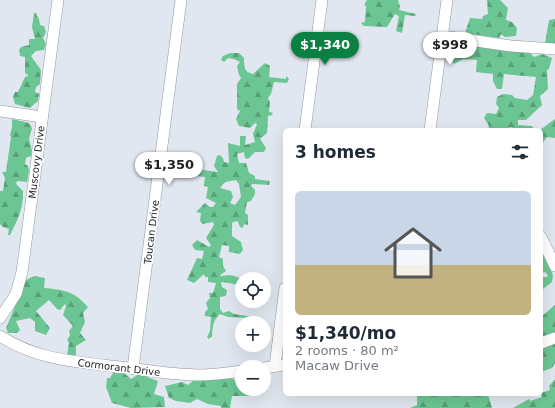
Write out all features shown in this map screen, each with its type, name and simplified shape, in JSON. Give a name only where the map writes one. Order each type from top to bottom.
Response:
[{"type":"street","name":"Muscovy Drive","points":[[0,318],[16,294],[22,272],[58,0]]},
{"type":"street","name":"Toucan Drive","points":[[133,368],[181,0]]},
{"type":"street","points":[[306,128],[322,0]]},
{"type":"street","points":[[430,128],[447,0]]},
{"type":"street","points":[[442,36],[511,46],[555,49]]},
{"type":"street","points":[[0,111],[42,117]]},
{"type":"street","points":[[543,241],[555,266]]},
{"type":"street","points":[[275,366],[283,304]]},
{"type":"street","name":"Cormorant Drive","points":[[0,336],[27,351],[61,360],[200,375],[235,372]]},
{"type":"street","points":[[543,342],[555,338]]},
{"type":"green space","points":[[367,0],[398,0],[400,7],[399,10],[416,14],[415,16],[405,15],[402,33],[396,31],[399,16],[395,14],[387,27],[364,26],[361,23],[365,22],[366,6],[364,5]]},
{"type":"green space","points":[[487,0],[500,0],[508,8],[506,20],[512,22],[517,28],[516,36],[505,37],[501,34],[499,38],[465,33],[470,18],[482,19],[483,16],[488,14]]},
{"type":"green space","points":[[34,13],[36,13],[39,19],[40,25],[44,26],[46,32],[43,38],[46,44],[44,50],[36,51],[31,56],[41,70],[40,84],[36,87],[35,92],[39,94],[38,101],[30,108],[15,104],[13,97],[15,92],[18,92],[25,77],[28,76],[25,73],[25,57],[20,56],[19,50],[21,47],[29,45],[29,39],[35,39],[32,27]]},
{"type":"green space","points":[[555,19],[555,44],[545,43],[549,20]]},
{"type":"green space","points":[[456,43],[530,53],[534,57],[542,54],[552,58],[549,69],[547,70],[548,89],[540,96],[542,105],[526,120],[518,120],[518,125],[531,126],[534,128],[488,128],[489,126],[484,118],[487,113],[496,114],[499,108],[496,104],[497,97],[503,94],[512,95],[515,98],[527,100],[533,95],[536,77],[504,74],[502,89],[497,89],[493,81],[493,74],[476,72],[477,60],[463,59],[454,64],[449,55]]},
{"type":"green space","points":[[230,53],[239,53],[244,58],[245,69],[248,72],[253,74],[265,63],[270,66],[269,77],[286,79],[286,76],[289,79],[287,83],[274,82],[271,94],[268,98],[270,102],[269,112],[273,113],[272,115],[268,116],[267,133],[260,139],[266,148],[264,152],[255,152],[248,159],[245,158],[244,152],[237,154],[239,163],[246,163],[249,173],[255,176],[255,179],[270,181],[269,185],[252,184],[251,186],[255,190],[255,194],[251,201],[247,202],[245,213],[248,215],[248,225],[244,224],[243,228],[240,227],[236,221],[232,223],[232,236],[241,242],[243,250],[240,254],[229,252],[229,246],[222,245],[219,257],[223,259],[223,266],[226,271],[220,275],[235,277],[235,284],[221,282],[222,287],[227,290],[226,296],[220,297],[220,309],[223,313],[229,311],[234,314],[247,316],[228,317],[220,314],[214,322],[212,336],[209,339],[207,337],[210,331],[211,317],[205,316],[205,312],[208,309],[206,303],[210,298],[209,293],[213,293],[216,283],[208,282],[208,277],[205,277],[204,274],[194,283],[187,280],[197,258],[202,259],[204,251],[195,250],[192,245],[197,240],[209,247],[211,245],[206,238],[214,225],[213,222],[203,224],[200,221],[201,213],[196,212],[205,203],[210,207],[213,207],[216,203],[206,198],[208,187],[204,186],[205,177],[196,176],[194,174],[195,172],[201,173],[203,170],[218,172],[214,166],[217,156],[220,155],[224,162],[229,163],[228,143],[240,146],[240,136],[246,136],[245,145],[255,142],[253,134],[257,124],[255,123],[250,128],[239,126],[236,119],[240,111],[237,109],[237,84],[241,78],[237,66],[240,62],[228,58],[224,62],[221,60],[223,56]],"holes":[[[236,180],[239,184],[241,197],[235,205],[230,203],[233,197],[231,191],[220,188],[225,182]]]},
{"type":"green space","points":[[12,119],[29,123],[32,128],[29,139],[32,151],[31,156],[26,158],[25,164],[28,166],[29,171],[27,182],[17,181],[16,184],[23,191],[23,197],[20,214],[10,235],[8,235],[9,229],[0,224],[0,191],[3,191],[5,178],[2,172],[6,172]]},
{"type":"green space","points":[[555,119],[555,138],[547,137],[543,142],[543,128]]},
{"type":"green space","points":[[543,254],[553,275],[552,282],[543,289],[543,277],[547,277],[548,275],[545,272],[543,272]]},
{"type":"green space","points":[[34,276],[45,278],[44,288],[69,292],[88,307],[83,313],[85,322],[80,333],[86,340],[76,346],[76,355],[70,358],[67,355],[69,343],[67,340],[70,335],[69,331],[73,326],[63,315],[66,306],[65,304],[60,310],[57,309],[49,300],[36,311],[50,328],[46,335],[35,331],[35,322],[30,318],[16,321],[20,330],[17,333],[8,333],[6,328],[26,280]]},
{"type":"green space","points":[[555,305],[555,333],[543,337],[543,315]]},
{"type":"green space","points":[[555,341],[555,363],[552,368],[543,371],[543,345]]},
{"type":"green space","points":[[114,371],[123,372],[131,379],[139,374],[158,381],[154,394],[164,397],[165,407],[131,408],[112,403],[106,387],[107,378],[110,378]]},
{"type":"green space","points":[[231,378],[235,380],[235,396],[232,396],[230,408],[221,408],[221,406],[208,404],[197,399],[190,403],[176,401],[169,398],[165,386],[182,382],[188,385],[194,380]]},
{"type":"green space","points":[[555,380],[555,408],[513,408],[529,399],[530,401],[542,397],[543,392],[550,390],[549,386]]},
{"type":"green space","points":[[417,396],[489,396],[492,408],[410,408],[417,405]]}]
